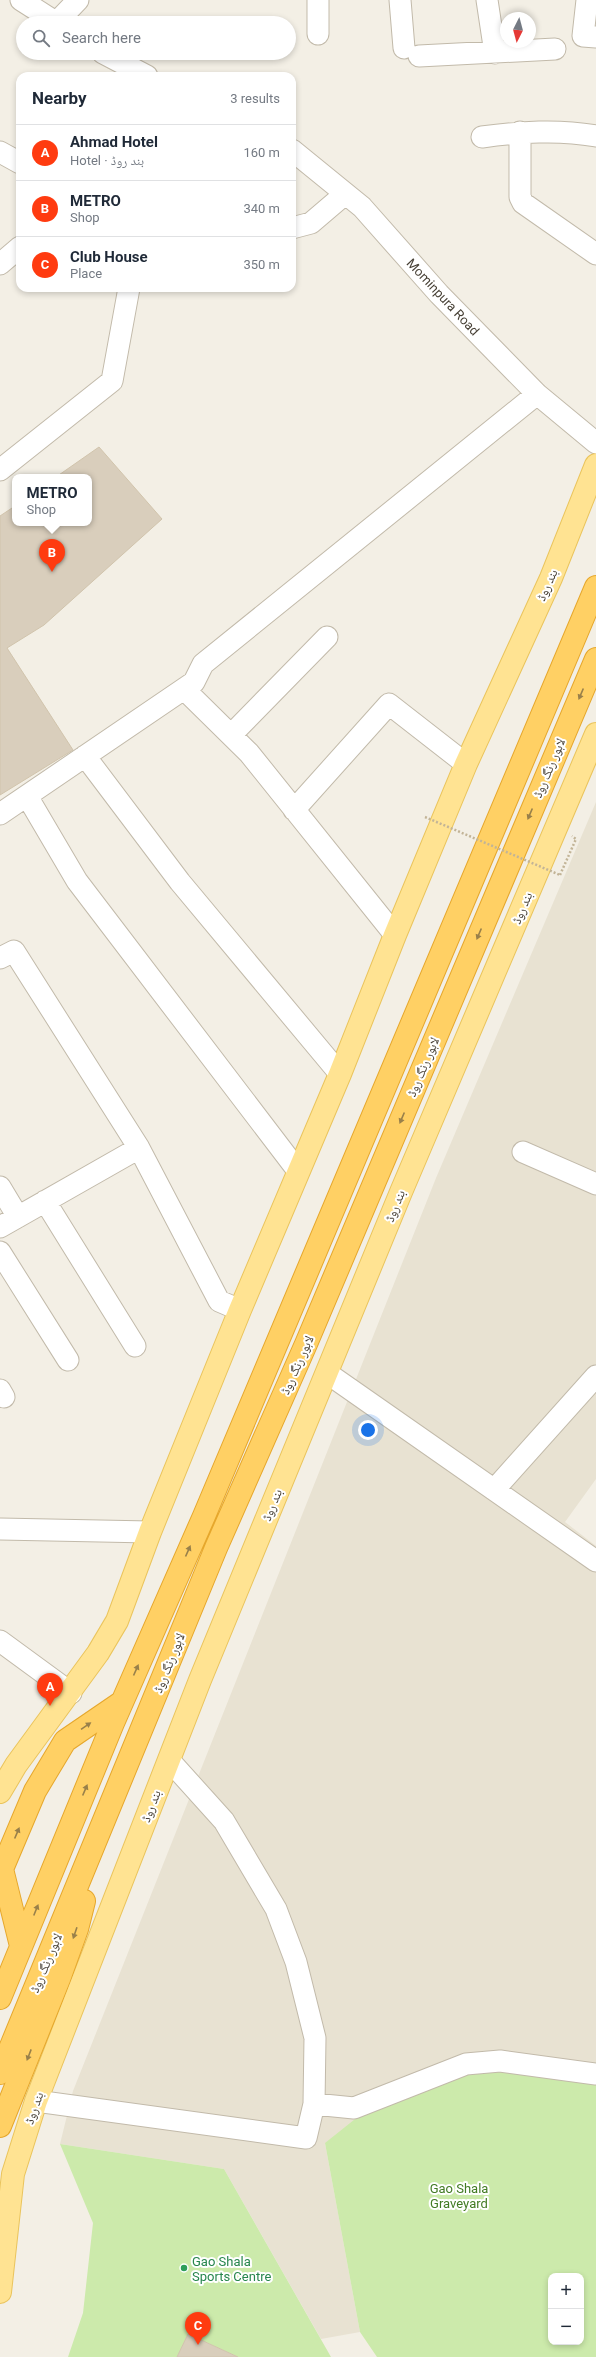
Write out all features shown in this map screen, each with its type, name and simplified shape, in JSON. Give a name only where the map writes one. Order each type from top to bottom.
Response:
[{"type":"highway","name":"لاہور رنگ روڈ","points":[[0,1998],[122,1702],[210,1501],[596,587]]},
{"type":"highway","name":"لاہور رنگ روڈ","points":[[0,2073],[97,1841],[216,1548],[306,1344],[596,659]]},
{"type":"highway","points":[[21,1946],[1,1868],[35,1791],[65,1741],[122,1702]]},
{"type":"highway","points":[[0,2126],[65,1963],[77,1929],[97,1841]]},
{"type":"main road","name":"بند روڈ","points":[[0,1792],[35,1739],[71,1693],[117,1621],[150,1532],[240,1310],[340,1074],[395,935],[466,764],[551,578],[596,465]]},
{"type":"main road","name":"بند روڈ","points":[[0,2292],[13,2174],[36,2101],[169,1760],[401,1192],[596,734]]},
{"type":"street","points":[[21,0],[45,16]]},
{"type":"street","points":[[63,16],[78,0]]},
{"type":"street","points":[[318,0],[318,34]]},
{"type":"street","points":[[400,0],[411,52],[495,53],[555,50]]},
{"type":"street","points":[[487,0],[495,53]]},
{"type":"street","points":[[587,0],[583,36],[596,37]]},
{"type":"street","points":[[116,60],[139,72]]},
{"type":"street","points":[[482,137],[520,132],[579,133],[596,136]]},
{"type":"street","points":[[520,132],[520,197],[523,203],[596,254]]},
{"type":"street","points":[[0,152],[16,161]]},
{"type":"street","name":"Mominpura Road","points":[[296,153],[362,207],[439,294],[537,394],[596,443]]},
{"type":"street","points":[[296,227],[311,223],[346,194]]},
{"type":"street","points":[[0,264],[16,250]]},
{"type":"street","points":[[0,470],[112,381],[128,292]]},
{"type":"street","points":[[0,814],[194,682],[203,664],[537,394]]},
{"type":"street","points":[[231,735],[327,637]]},
{"type":"street","points":[[184,689],[249,753],[395,935]]},
{"type":"street","points":[[294,810],[389,704],[466,764]]},
{"type":"street","points":[[85,756],[180,882],[340,1074]]},
{"type":"street","points":[[27,796],[77,881],[298,1171]]},
{"type":"street","points":[[0,957],[14,951],[139,1148],[219,1300],[240,1310]]},
{"type":"street","points":[[0,1227],[139,1148]]},
{"type":"street","points":[[523,1152],[596,1184]]},
{"type":"street","points":[[0,1187],[18,1217]]},
{"type":"street","points":[[45,1201],[135,1346]]},
{"type":"street","points":[[0,1252],[68,1360]]},
{"type":"street","points":[[327,1373],[596,1561]]},
{"type":"street","points":[[494,1490],[596,1376]]},
{"type":"street","points":[[0,1529],[150,1532]]},
{"type":"street","points":[[0,1641],[71,1693]]},
{"type":"street","points":[[36,2101],[306,2138],[314,2104],[315,2038],[296,1962],[276,1909],[224,1821],[169,1760]]},
{"type":"street","points":[[65,1963],[88,1969]]},
{"type":"street","points":[[314,2104],[354,2108],[466,2064],[500,2061],[596,2074]]},
{"type":"path","points":[[425,817],[560,875],[576,839]]},
{"type":"shaded area","points":[[596,802],[596,1479],[565,1522],[596,1546],[596,2075],[325,2143],[360,2332],[321,2339],[224,2169],[60,2144],[73,2091],[436,1178]]},
{"type":"green space","name":"Gao Shala Graveyard","points":[[472,2055],[596,2075],[596,2357],[377,2357],[360,2332],[325,2143],[389,2092]]},
{"type":"green space","name":"Gao Shala Sports Centre","points":[[60,2144],[224,2169],[331,2357],[238,2357],[188,2334],[177,2357],[68,2357],[83,2313],[93,2223]]},
{"type":"building","points":[[99,447],[162,519],[44,625],[7,648],[73,750],[0,795],[0,516],[12,508],[12,526],[92,526],[92,474],[60,474]]},
{"type":"building","points":[[188,2334],[238,2357],[177,2357]]},
{"type":"place","name":"METRO","points":[[52,572]]},
{"type":"place","name":"Ahmad Hotel","points":[[50,1706]]},
{"type":"place","name":"Gao Shala Sports Centre","points":[[184,2268]]},
{"type":"place","name":"Club House","points":[[198,2345]]}]
